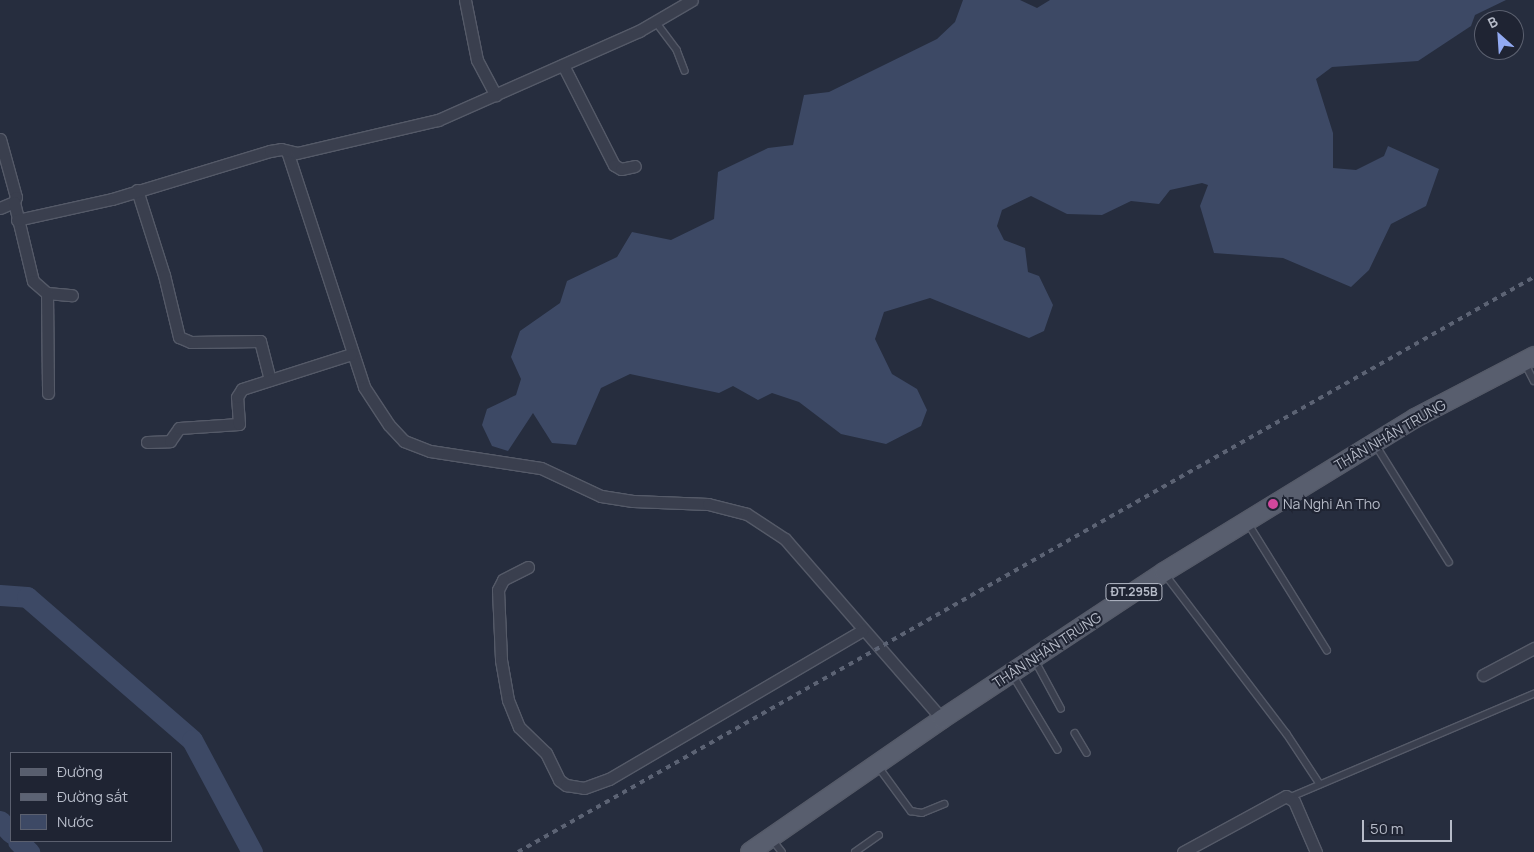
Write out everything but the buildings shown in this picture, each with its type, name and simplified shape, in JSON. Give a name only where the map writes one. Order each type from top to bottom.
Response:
[{"type":"main road","name":"THÂN NHÂN TRUNG","points":[[750,852],[942,719],[1164,572],[1374,442],[1529,358]]},
{"type":"street","points":[[465,0],[477,60],[496,95]]},
{"type":"street","points":[[17,220],[98,203],[270,151],[305,151],[420,126],[496,95],[656,22],[692,0]]},
{"type":"street","points":[[563,65],[614,165],[621,169],[635,166]]},
{"type":"street","points":[[0,139],[16,197],[14,202],[28,272],[40,290],[46,293],[72,295]]},
{"type":"street","points":[[287,151],[352,354],[375,405],[404,441],[430,451],[541,468],[601,496],[634,501],[708,504],[746,514],[785,538],[942,719]]},
{"type":"street","points":[[137,190],[164,275],[179,337],[191,342],[260,341],[270,380]]},
{"type":"street","points":[[0,208],[14,202]]},
{"type":"street","points":[[46,293],[48,393]]},
{"type":"street","points":[[147,442],[170,441],[179,428],[239,424],[238,394],[246,386],[352,354]]},
{"type":"street","points":[[528,567],[503,580],[498,590],[501,660],[508,700],[519,727],[546,753],[559,780],[566,786],[584,788],[609,779],[863,630]]},
{"type":"street","points":[[1483,675],[1534,648]]},
{"type":"street","points":[[1183,852],[1240,819],[1286,796],[1291,797],[1316,852]]},
{"type":"lane","points":[[656,22],[678,50],[685,71]]},
{"type":"lane","points":[[1529,358],[1534,381]]},
{"type":"lane","points":[[1374,442],[1449,562]]},
{"type":"lane","points":[[1247,521],[1327,650]]},
{"type":"lane","points":[[1164,572],[1287,734],[1320,784]]},
{"type":"lane","points":[[1034,658],[1061,708]]},
{"type":"lane","points":[[1012,673],[1058,750]]},
{"type":"lane","points":[[1291,797],[1534,694]]},
{"type":"lane","points":[[1075,733],[1087,753]]},
{"type":"lane","points":[[877,764],[911,812],[922,813],[944,804]]},
{"type":"lane","points":[[855,852],[879,835]]},
{"type":"lane","points":[[771,837],[782,852]]},
{"type":"water","points":[[963,0],[1020,0],[1037,8],[1050,0],[1506,0],[1485,10],[1474,10],[1471,26],[1418,61],[1332,67],[1316,79],[1333,133],[1333,168],[1356,170],[1384,156],[1388,146],[1439,169],[1426,206],[1391,224],[1369,270],[1351,287],[1283,258],[1214,253],[1200,206],[1208,185],[1202,183],[1170,190],[1159,204],[1131,201],[1102,215],[1067,214],[1031,196],[1002,210],[997,226],[1004,240],[1025,248],[1028,272],[1039,276],[1053,305],[1044,331],[1029,338],[930,298],[884,312],[875,339],[892,374],[917,389],[927,410],[921,426],[886,444],[841,434],[799,402],[772,393],[758,400],[733,386],[719,393],[630,374],[601,388],[576,445],[552,443],[533,413],[508,451],[492,446],[482,425],[487,409],[516,395],[521,379],[511,357],[520,331],[560,303],[567,281],[617,257],[632,232],[671,240],[714,219],[718,172],[768,148],[793,145],[804,95],[829,92],[937,39],[955,22]]},
{"type":"waterway","points":[[0,595],[27,597],[192,740],[252,852]]},
{"type":"waterway","points":[[0,821],[10,832]]},
{"type":"waterway","points":[[19,842],[29,852]]},
{"type":"railway","points":[[518,852],[1534,277]]},
{"type":"place","name":"Na Nghi An Tho","points":[[1273,504]]}]
